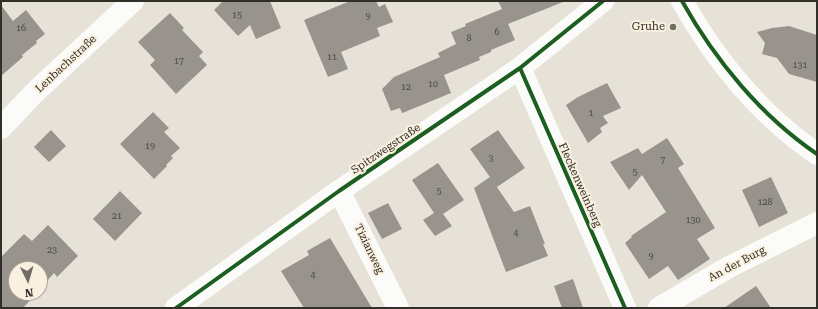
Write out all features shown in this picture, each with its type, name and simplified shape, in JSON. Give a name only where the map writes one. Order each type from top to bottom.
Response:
[{"type":"street","name":"Lenbachstraße","points":[[1,128],[33,94],[133,1]]},
{"type":"street","name":"Spitzwegstraße","points":[[176,308],[339,191],[520,68],[603,1]]},
{"type":"street","points":[[682,1],[696,25],[724,66],[760,105],[802,144],[817,154]]},
{"type":"street","name":"Fleckenweinberg","points":[[520,68],[625,308]]},
{"type":"street","name":"Tizianweg","points":[[339,191],[398,308]]},
{"type":"street","name":"An der Burg","points":[[659,308],[729,267],[817,223]]},
{"type":"building","points":[[223,1],[270,1],[281,28],[256,39],[250,25],[238,36],[214,10]]},
{"type":"building","points":[[350,1],[376,1],[379,7],[385,4],[393,22],[377,28],[380,36],[341,52],[348,69],[328,77],[304,20]]},
{"type":"building","points":[[498,1],[563,2],[508,24],[515,40],[491,50],[491,52],[479,57],[480,60],[444,75],[451,93],[402,113],[400,108],[391,111],[382,89],[394,77],[440,57],[438,53],[456,44],[451,32],[466,26],[465,24],[502,9]]},
{"type":"building","points":[[1,5],[13,21],[26,10],[45,34],[36,41],[37,43],[22,55],[23,57],[1,76]]},
{"type":"building","points":[[170,13],[184,28],[182,30],[203,52],[199,56],[207,65],[176,94],[150,65],[155,60],[138,42]]},
{"type":"building","points":[[789,26],[817,35],[817,82],[789,74],[777,58],[762,54],[765,43],[757,32]]},
{"type":"building","points":[[607,83],[621,108],[603,116],[608,123],[600,128],[602,132],[588,143],[566,105],[578,97]]},
{"type":"building","points":[[153,112],[169,128],[164,132],[180,148],[171,156],[173,158],[154,179],[120,144]]},
{"type":"building","points":[[51,130],[66,146],[49,162],[34,147]]},
{"type":"building","points":[[498,130],[525,168],[497,187],[470,149]]},
{"type":"building","points":[[667,138],[684,164],[678,168],[715,228],[697,239],[710,259],[678,280],[668,266],[649,279],[625,243],[632,237],[631,236],[666,212],[642,175],[629,190],[610,162],[638,148],[642,154]]},
{"type":"building","points":[[438,163],[464,200],[443,214],[452,226],[435,236],[423,220],[434,213],[412,180]]},
{"type":"building","points":[[490,177],[514,212],[530,206],[545,244],[543,244],[548,256],[506,272],[474,188]]},
{"type":"building","points":[[771,177],[788,213],[759,227],[742,190]]},
{"type":"building","points":[[120,191],[142,213],[115,241],[93,219]]},
{"type":"building","points":[[388,203],[402,229],[382,239],[368,213]]},
{"type":"building","points":[[48,225],[78,256],[57,277],[54,273],[48,280],[48,261],[8,261],[8,301],[30,301],[23,308],[1,308],[1,257],[24,234],[32,241]]},
{"type":"building","points":[[330,238],[372,308],[304,308],[281,271],[309,255],[307,251]]},
{"type":"building","points":[[573,279],[583,308],[562,308],[554,286]]},
{"type":"building","points":[[756,286],[771,308],[724,308]]},
{"type":"cycle path","points":[[176,308],[339,191],[520,68],[603,1]]},
{"type":"cycle path","points":[[682,1],[709,44],[741,85],[777,122],[796,139],[817,154]]},
{"type":"cycle path","points":[[520,68],[625,308]]},
{"type":"place","name":"Gruhe","points":[[673,27]]}]
